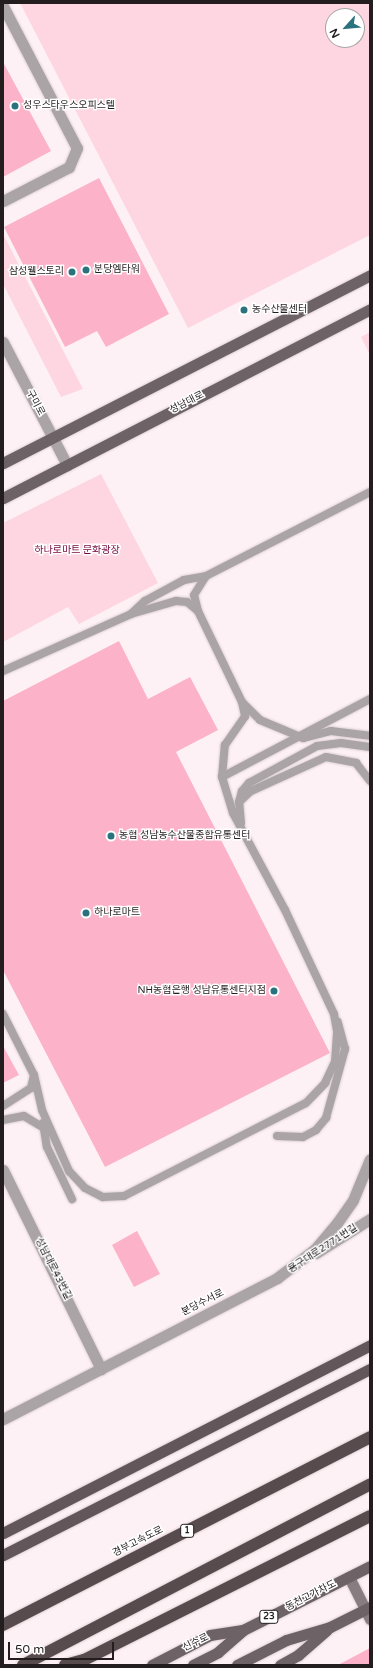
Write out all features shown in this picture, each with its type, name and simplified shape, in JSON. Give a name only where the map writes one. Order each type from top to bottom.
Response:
[{"type":"highway","points":[[3,1533],[370,1345]]},
{"type":"highway","points":[[3,1555],[370,1369]]},
{"type":"highway","name":"경부고속도로","points":[[3,1625],[370,1437]]},
{"type":"highway","points":[[23,1665],[370,1484]]},
{"type":"highway","points":[[64,1665],[84,1660],[370,1516]]},
{"type":"main road","points":[[3,463],[370,275]]},
{"type":"main road","name":"성남대로","points":[[3,498],[370,309]]},
{"type":"main road","name":"23","points":[[349,1576],[369,1569]]},
{"type":"main road","points":[[237,1665],[286,1640],[330,1627],[368,1612],[349,1576]]},
{"type":"main road","name":"동천고가차도","points":[[193,1665],[218,1652],[243,1630],[349,1576]]},
{"type":"main road","points":[[280,1665],[298,1655],[330,1627]]},
{"type":"main road","name":"신수로","points":[[152,1665],[210,1635],[243,1630]]},
{"type":"street","points":[[3,6],[77,148],[69,167],[3,201]]},
{"type":"street","name":"구미로","points":[[3,342],[67,465]]},
{"type":"street","name":"분당수서로","points":[[3,1419],[277,1278],[315,1249],[337,1223],[352,1200],[370,1159]]},
{"type":"street","name":"성남대로43번길","points":[[3,1170],[101,1369]]},
{"type":"street","name":"용구대로2771번길","points":[[277,1278],[370,1219]]},
{"type":"lane","points":[[131,614],[145,601],[184,580],[206,576],[370,492]]},
{"type":"lane","points":[[206,576],[194,595],[198,611],[242,702],[245,716],[225,746],[222,777],[233,813],[241,824],[343,1031],[345,1049],[326,1118],[316,1130],[303,1137],[277,1136]]},
{"type":"lane","points":[[3,671],[131,614],[176,601],[187,602],[198,611]]},
{"type":"lane","points":[[222,777],[296,736],[370,699]]},
{"type":"lane","points":[[242,702],[260,720],[303,738],[331,731],[370,736]]},
{"type":"lane","points":[[241,824],[239,802],[242,791],[249,783],[317,746],[341,743],[370,747]]},
{"type":"lane","points":[[239,802],[251,791],[326,757],[356,763],[370,781]]},
{"type":"lane","points":[[3,1014],[34,1075],[42,1110],[47,1147],[72,1199]]},
{"type":"lane","points":[[42,1110],[75,1180],[99,1196],[124,1196],[306,1103],[325,1083],[335,1062],[337,1031],[334,1014]]},
{"type":"lane","points":[[3,1106],[31,1088],[34,1075]]},
{"type":"lane","points":[[3,1120],[24,1116],[44,1128]]},
{"type":"green space","points":[[20,3],[370,3],[370,235],[188,328]]},
{"type":"green space","points":[[3,234],[83,389],[61,397],[3,284]]},
{"type":"green space","points":[[370,332],[370,355],[361,337]]},
{"type":"green space","name":"하나로마트 문화광장","points":[[101,474],[158,583],[79,624],[68,607],[3,642],[3,523]]},
{"type":"building","name":"성우스타우스오피스텔","points":[[3,62],[51,151],[3,177]]},
{"type":"building","name":"분당엠타워","points":[[99,178],[169,314],[106,347],[97,331],[65,347],[4,227]]},
{"type":"building","name":"농협 성남농수산물종합유통센터","points":[[119,641],[148,699],[190,677],[218,730],[176,752],[330,1053],[105,1167],[3,970],[3,701]]},
{"type":"building","points":[[3,1046],[19,1075],[3,1083]]},
{"type":"building","points":[[137,1231],[160,1274],[134,1287],[112,1245]]},
{"type":"building","points":[[370,1648],[370,1665],[338,1665]]},
{"type":"place","name":"성우스타우스오피스텔","points":[[15,106]]},
{"type":"place","name":"분당엠타워","points":[[86,270]]},
{"type":"place","name":"삼성웰스토리","points":[[72,272]]},
{"type":"place","name":"농수산물센터","points":[[244,310]]},
{"type":"place","name":"농협 성남농수산물종합유통센터","points":[[111,836]]},
{"type":"place","name":"하나로마트","points":[[86,913]]},
{"type":"place","name":"NH농협은행 성남유통센터지점","points":[[274,991]]}]
